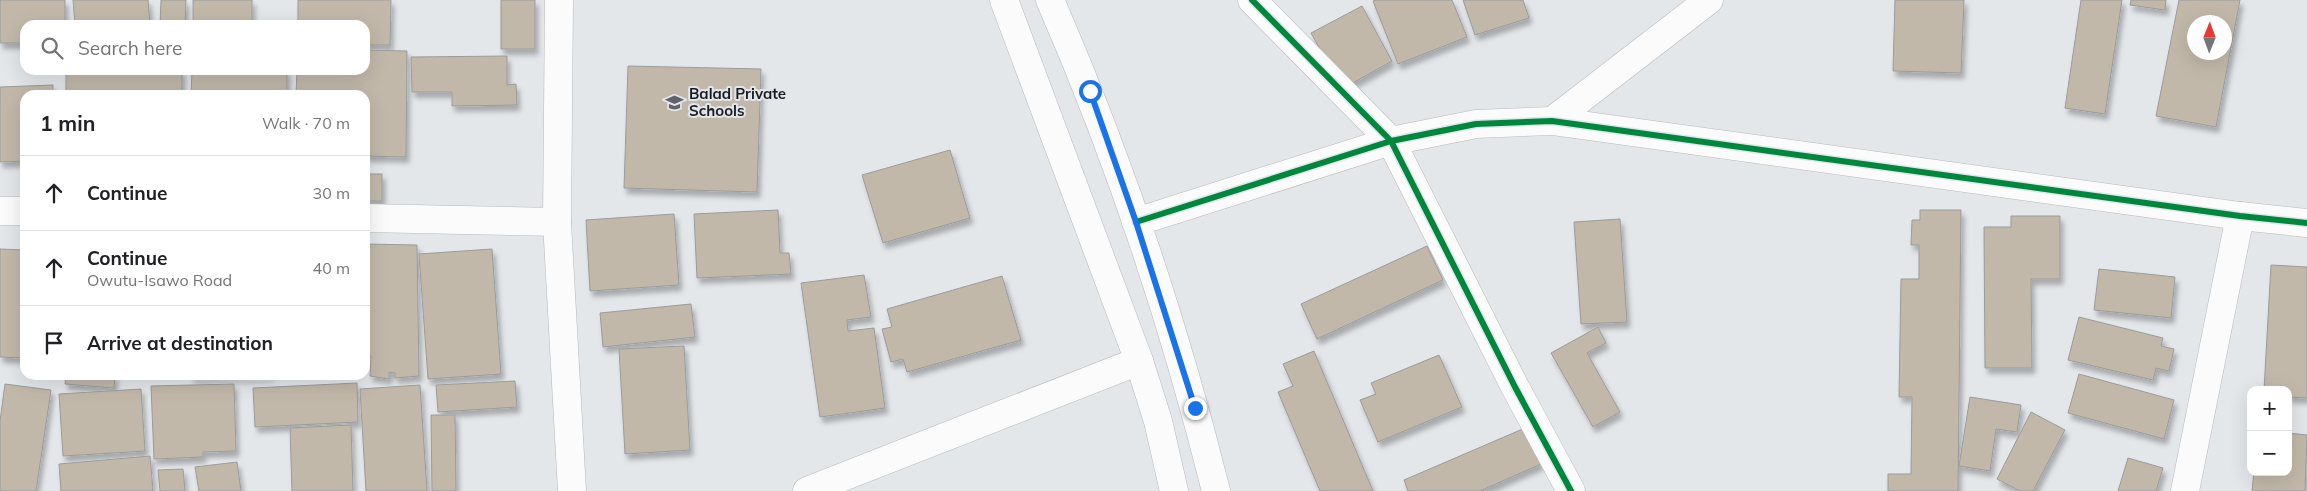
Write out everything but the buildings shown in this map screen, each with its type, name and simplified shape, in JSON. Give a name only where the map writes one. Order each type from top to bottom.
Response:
[{"type":"street","points":[[559,0],[557,222],[572,491]]},
{"type":"street","points":[[1004,0],[1139,361],[1158,421],[1174,491]]},
{"type":"street","points":[[1050,0],[1090,91],[1136,222],[1195,408],[1216,491]]},
{"type":"street","points":[[1252,0],[1391,142],[1515,387],[1571,491]]},
{"type":"street","points":[[1552,121],[1709,0]]},
{"type":"street","points":[[1136,222],[1391,142],[1476,124],[1552,121],[2240,216],[2307,223]]},
{"type":"street","points":[[0,210],[20,211]]},
{"type":"street","points":[[2185,491],[2240,216]]},
{"type":"street","points":[[370,218],[557,222]]},
{"type":"street","points":[[807,491],[1139,361]]},
{"type":"cycle path","points":[[1252,0],[1391,141],[1515,387],[1571,491]]},
{"type":"cycle path","points":[[1136,222],[1391,141],[1476,124],[1552,121],[2240,216],[2307,223]]},
{"type":"place","name":"Balad Private Schools","points":[[675,102]]},
{"type":"route","points":[[1090,91],[1136,222],[1195,408]]}]
